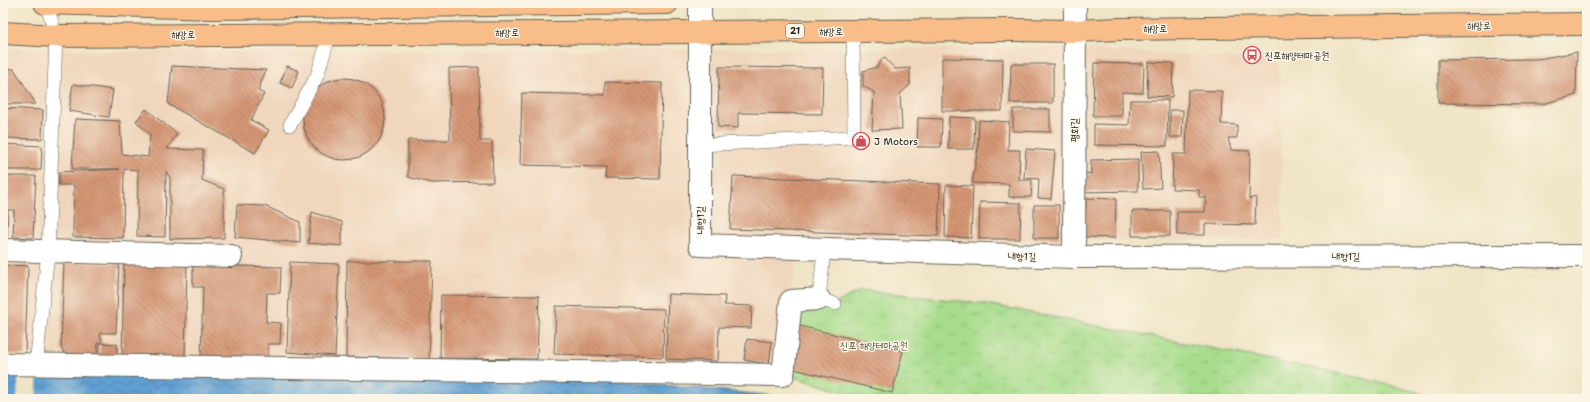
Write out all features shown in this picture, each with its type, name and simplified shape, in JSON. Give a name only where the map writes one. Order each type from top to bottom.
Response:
[{"type":"main road","points":[[46,3],[212,8],[667,3]]},
{"type":"main road","name":"해망로","points":[[3,33],[56,36],[330,33],[1074,31],[1119,29],[1587,24]]},
{"type":"street","name":"내항1길","points":[[700,3],[700,245],[824,251],[1074,257],[1587,256]]},
{"type":"street","name":"평화길","points":[[1074,257],[1075,3]]},
{"type":"street","points":[[3,250],[231,256]]},
{"type":"street","points":[[3,364],[782,375],[791,301],[827,302]]},
{"type":"lane","points":[[36,365],[48,252],[56,36],[46,3]]},
{"type":"lane","points":[[700,145],[854,138],[853,31]]},
{"type":"lane","points":[[290,125],[317,76],[330,33]]},
{"type":"lane","points":[[824,251],[827,302]]},
{"type":"shaded area","points":[[3,48],[115,52],[1060,48],[1279,61],[1283,240],[800,241],[777,372],[280,358],[3,353]]},
{"type":"green space","name":"진포 해양테마공원","points":[[861,290],[987,304],[1357,377],[1444,399],[868,399],[777,372],[791,311],[835,304]]},
{"type":"water","points":[[3,372],[553,374],[766,395],[783,399],[3,399]]},
{"type":"pier","points":[[19,371],[38,372],[36,399],[17,399]]},
{"type":"building","points":[[1577,52],[1576,95],[1542,104],[1438,103],[1438,60],[1538,59]]},
{"type":"building","points":[[884,57],[895,69],[910,68],[910,85],[900,94],[902,129],[872,130],[874,92],[863,86],[863,71],[877,67]]},
{"type":"building","points":[[942,58],[1003,59],[1002,111],[942,111]]},
{"type":"building","points":[[1148,62],[1173,63],[1172,97],[1147,96]]},
{"type":"building","points":[[1094,63],[1144,64],[1143,93],[1122,92],[1122,116],[1093,116]]},
{"type":"building","points":[[1011,64],[1053,64],[1053,103],[1010,103]]},
{"type":"building","points":[[172,66],[266,70],[258,91],[264,94],[251,120],[269,130],[255,153],[168,104]]},
{"type":"building","points":[[287,66],[299,71],[292,88],[280,83]]},
{"type":"building","points":[[479,67],[480,141],[492,141],[493,182],[431,183],[408,177],[408,140],[450,140],[449,68]]},
{"type":"building","points":[[719,67],[823,68],[822,114],[738,113],[738,128],[718,127]]},
{"type":"building","points":[[3,68],[14,69],[36,104],[3,104]]},
{"type":"building","points":[[344,78],[360,81],[373,90],[382,103],[385,119],[382,135],[373,148],[360,157],[344,160],[328,157],[315,148],[306,135],[303,119],[306,103],[315,90],[328,81]]},
{"type":"building","points":[[605,82],[662,83],[660,179],[605,178],[606,167],[520,165],[522,93],[605,95]]},
{"type":"building","points":[[73,84],[113,90],[109,117],[69,111]]},
{"type":"building","points":[[1188,90],[1222,91],[1221,124],[1237,125],[1237,138],[1228,138],[1231,150],[1250,151],[1249,199],[1256,197],[1255,225],[1205,224],[1205,235],[1177,235],[1177,212],[1205,212],[1206,197],[1199,197],[1199,190],[1172,189],[1173,154],[1186,154]]},
{"type":"building","points":[[1130,100],[1168,100],[1167,146],[1094,145],[1094,124],[1129,125]]},
{"type":"building","points":[[3,108],[43,110],[42,139],[3,138]]},
{"type":"building","points":[[146,109],[177,134],[167,149],[203,150],[202,180],[224,189],[224,238],[170,239],[170,178],[166,171],[165,237],[137,236],[138,170],[124,169],[123,238],[73,237],[74,185],[59,185],[59,172],[120,169],[72,169],[75,119],[120,121],[122,154],[148,157],[150,135],[136,121]]},
{"type":"building","points":[[1013,109],[1050,109],[1050,132],[1013,131]]},
{"type":"building","points":[[1170,110],[1183,110],[1182,137],[1170,137]]},
{"type":"building","points":[[949,117],[975,118],[974,149],[948,149]]},
{"type":"building","points":[[918,118],[942,119],[941,147],[917,147]]},
{"type":"building","points":[[979,120],[1009,122],[1008,150],[1020,150],[1019,180],[1032,180],[1031,197],[1009,197],[1009,184],[972,183],[978,149]]},
{"type":"building","points":[[3,144],[42,146],[41,170],[3,170]]},
{"type":"building","points":[[1026,149],[1055,151],[1051,199],[1038,198],[1039,179],[1024,178]]},
{"type":"building","points":[[1159,151],[1161,188],[1143,189],[1141,152]]},
{"type":"building","points":[[1138,159],[1138,191],[1083,192],[1082,172],[1091,174],[1091,160]]},
{"type":"building","points":[[3,176],[36,176],[33,238],[13,237],[14,210],[8,210],[7,236],[3,236]]},
{"type":"building","points":[[733,176],[940,184],[938,236],[730,229]]},
{"type":"building","points":[[946,185],[973,186],[971,238],[945,237]]},
{"type":"building","points":[[1086,198],[1116,199],[1115,238],[1085,237]]},
{"type":"building","points":[[980,202],[1021,203],[1020,239],[979,239]]},
{"type":"building","points":[[237,205],[265,206],[300,222],[300,243],[235,237]]},
{"type":"building","points":[[1034,205],[1059,205],[1059,238],[1034,238]]},
{"type":"building","points":[[1132,211],[1170,211],[1170,236],[1132,236]]},
{"type":"building","points":[[312,212],[342,222],[342,246],[308,243]]},
{"type":"building","points":[[124,261],[187,262],[185,359],[122,358]]},
{"type":"building","points":[[347,261],[432,261],[429,359],[346,357]]},
{"type":"building","points":[[64,262],[119,264],[116,333],[100,333],[102,342],[98,342],[97,359],[67,357],[61,348]]},
{"type":"building","points":[[290,262],[339,264],[335,356],[287,352]]},
{"type":"building","points":[[3,265],[28,266],[25,355],[3,354]]},
{"type":"building","points":[[193,265],[281,267],[280,293],[267,293],[266,322],[281,323],[280,344],[268,344],[268,358],[201,357],[203,287],[193,287]]},
{"type":"building","points":[[668,294],[725,296],[724,305],[752,306],[751,328],[719,327],[718,361],[666,359]]},
{"type":"building","points":[[441,295],[539,296],[537,359],[440,358]]},
{"type":"building","points":[[556,306],[664,309],[663,357],[554,354]]},
{"type":"building","points":[[796,325],[903,351],[892,393],[786,367]]},
{"type":"building","points":[[747,339],[772,342],[769,364],[744,360]]},
{"type":"building","points":[[100,343],[117,344],[117,360],[100,360]]},
{"type":"place","name":"진포해양테마공원","points":[[1252,55]]},
{"type":"place","name":"J Motors","points":[[861,141]]}]
